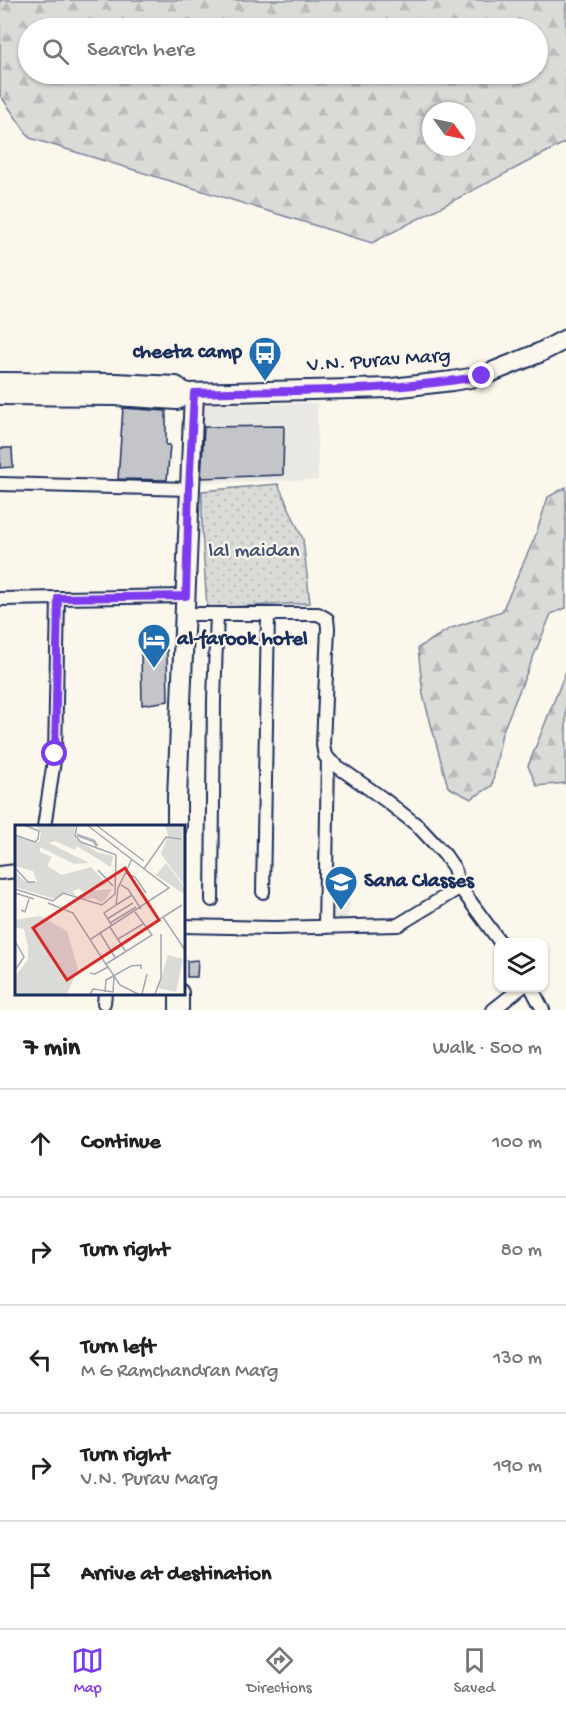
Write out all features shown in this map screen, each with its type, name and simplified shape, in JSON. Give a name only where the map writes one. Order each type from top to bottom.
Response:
[{"type":"street","name":"V.N. Purav Marg","points":[[5,388],[116,390],[177,400],[190,393],[392,388],[482,376],[539,353],[566,339]]},
{"type":"street","points":[[177,825],[186,596],[190,393]]},
{"type":"street","points":[[0,484],[189,489]]},
{"type":"street","points":[[0,599],[186,596]]},
{"type":"street","points":[[44,825],[55,754],[58,598]]},
{"type":"street","points":[[184,614],[318,614],[327,619],[323,744],[325,756],[418,826],[454,868],[459,888],[497,938]]},
{"type":"street","points":[[212,900],[217,614]]},
{"type":"street","points":[[263,892],[268,614]]},
{"type":"street","points":[[326,927],[328,758]]},
{"type":"street","points":[[0,873],[15,871]]},
{"type":"street","points":[[184,926],[274,928],[398,925],[459,888]]},
{"type":"street","points":[[493,1010],[516,992]]},
{"type":"street","points":[[534,992],[543,1010]]},
{"type":"shaded area","points":[[317,403],[318,480],[199,482],[198,405]]},
{"type":"shaded area","name":"Sana Classes","points":[[351,901],[345,927],[333,917],[333,904]]},
{"type":"green space","points":[[0,0],[566,0],[566,142],[372,243],[30,138],[0,95]]},
{"type":"green space","name":"lal maidan","points":[[278,484],[303,539],[310,603],[207,608],[202,491]]},
{"type":"green space","points":[[566,487],[566,608],[551,614],[502,733],[492,786],[471,799],[448,787],[423,695],[418,648],[449,629],[502,611],[535,537],[548,497]]},
{"type":"green space","points":[[566,671],[566,783],[537,786],[528,766]]},
{"type":"building","points":[[123,408],[166,411],[166,445],[170,445],[167,480],[118,479]]},
{"type":"building","points":[[284,426],[283,475],[201,478],[204,427]]},
{"type":"building","points":[[0,448],[12,448],[13,467],[0,468]]},
{"type":"building","name":"al-farook hotel","points":[[167,650],[168,701],[142,705],[141,652]]},
{"type":"building","points":[[198,960],[197,977],[187,977],[187,961]]},
{"type":"place","name":"cheeta camp","points":[[265,382]]},
{"type":"place","name":"al-farook hotel","points":[[154,669]]},
{"type":"place","name":"Sana Classes","points":[[341,911]]},
{"type":"route","points":[[55,754],[58,598],[186,596],[194,393],[392,388],[482,376]]}]
